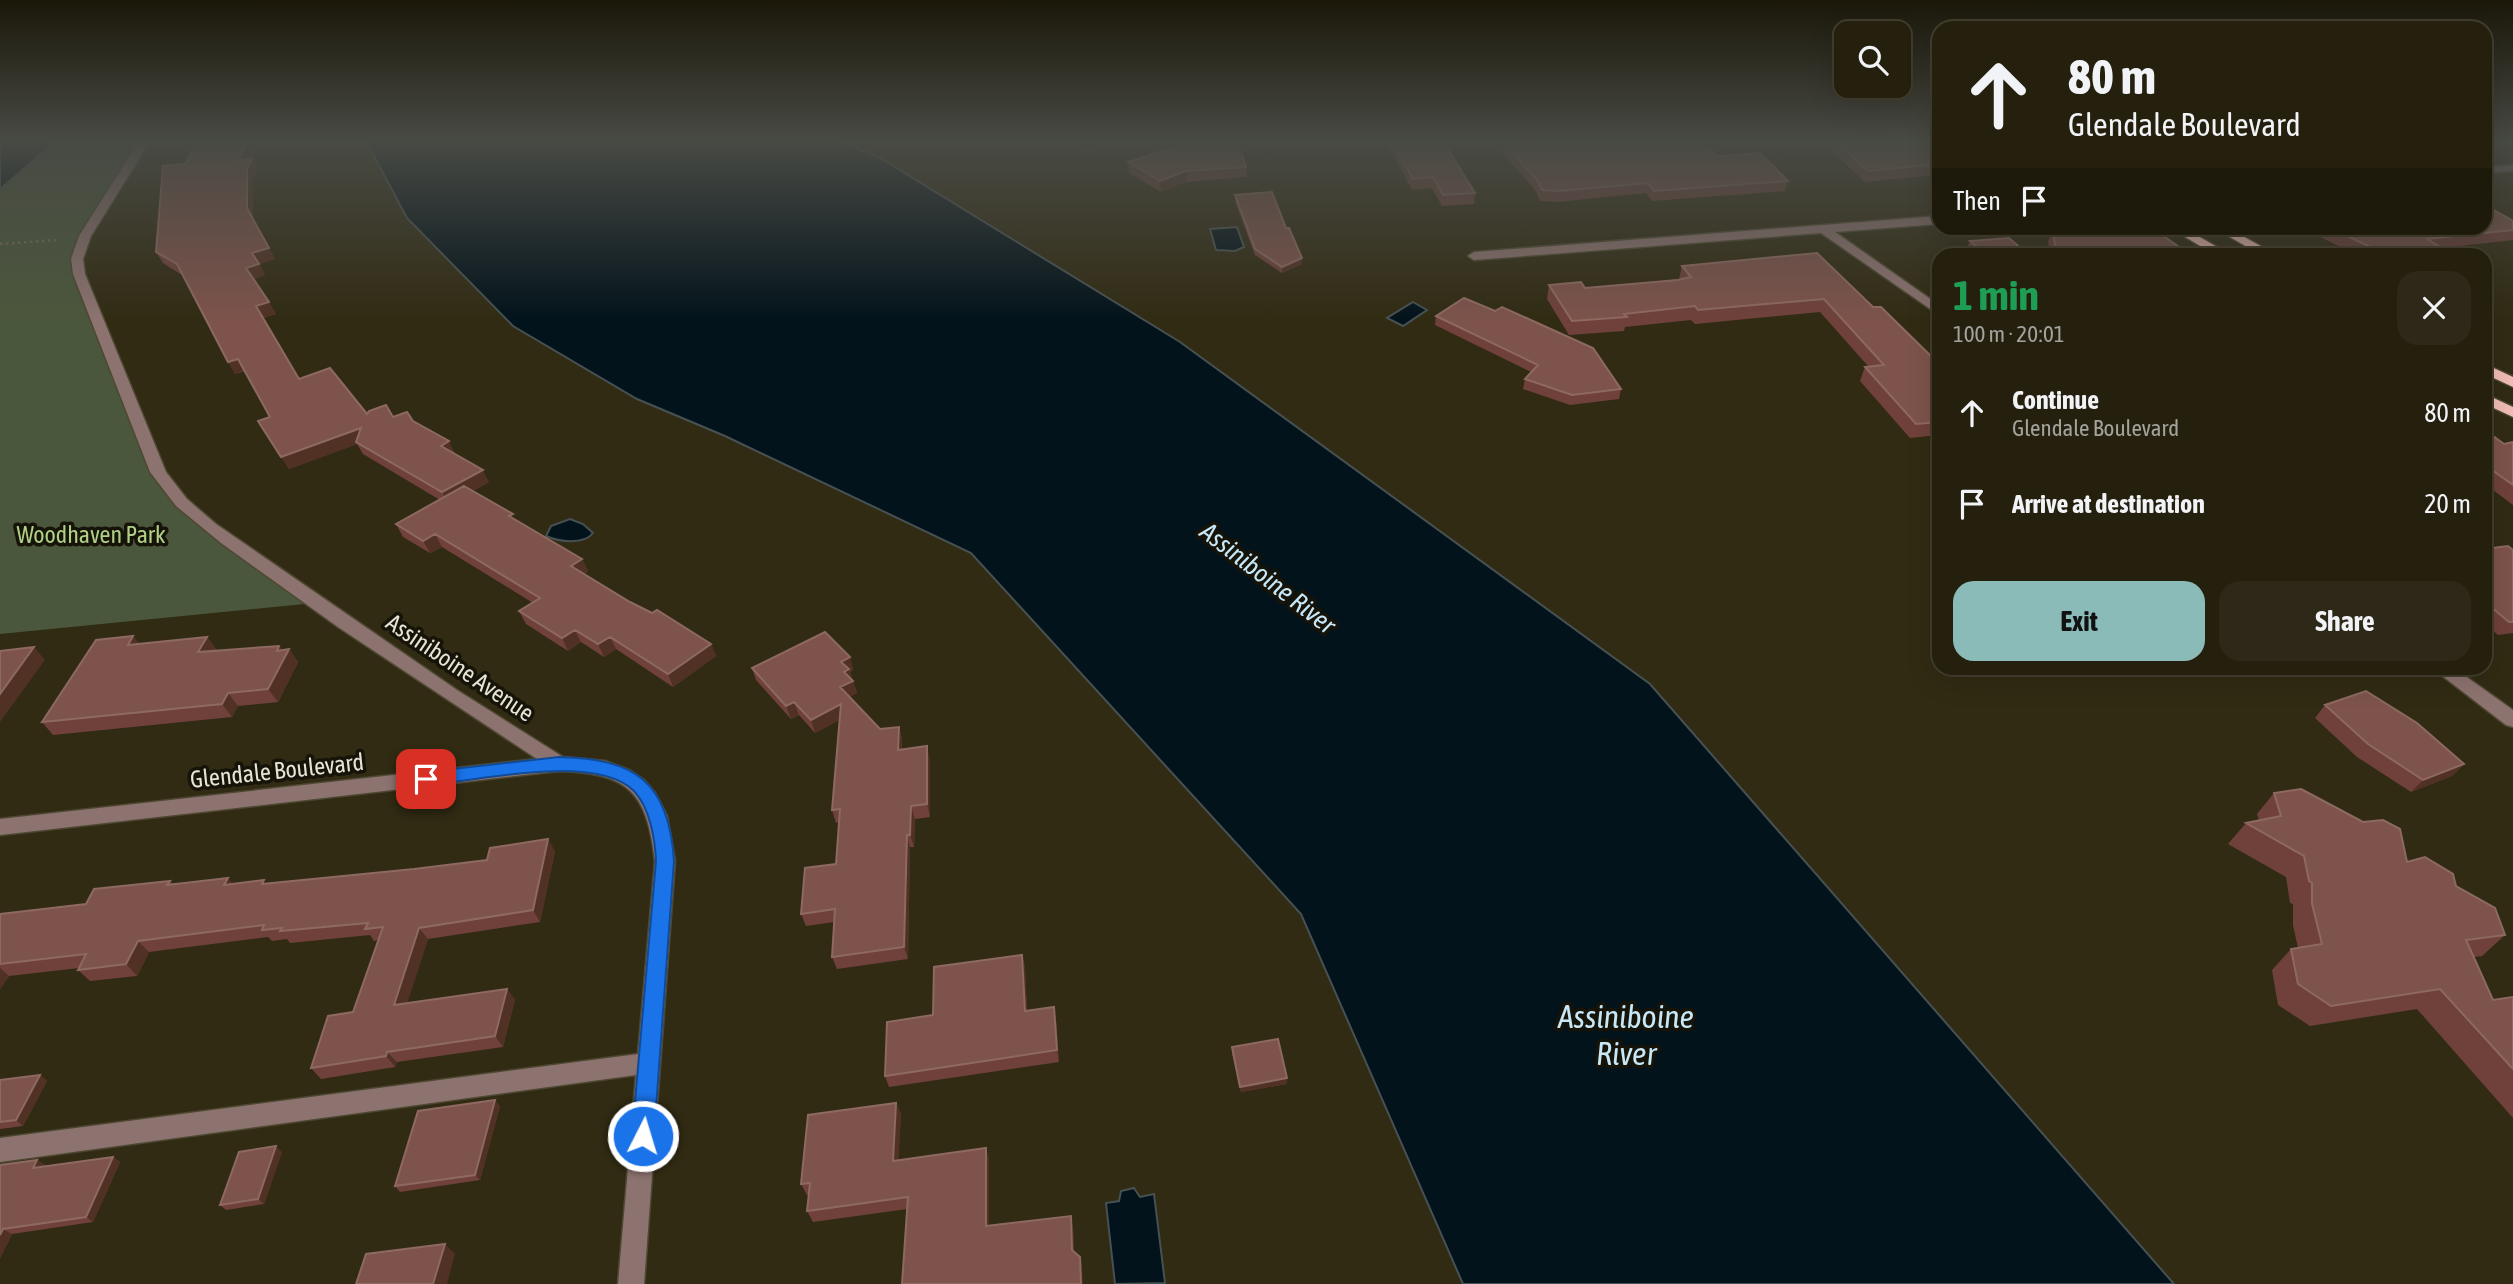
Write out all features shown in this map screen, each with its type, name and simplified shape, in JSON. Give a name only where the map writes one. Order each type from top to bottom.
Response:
[{"type":"main road","points":[[2189,235],[2212,248]]},
{"type":"main road","points":[[2233,235],[2258,248]]},
{"type":"main road","points":[[2492,372],[2513,383]]},
{"type":"main road","points":[[2492,402],[2513,413]]},
{"type":"street","name":"Assiniboine Avenue","points":[[107,201],[85,236],[77,259],[79,274],[158,472],[176,498],[315,603],[559,764]]},
{"type":"street","points":[[1474,256],[1826,231],[1932,221]]},
{"type":"street","points":[[1826,231],[1932,306]]},
{"type":"street","points":[[2451,675],[2513,720]]},
{"type":"street","points":[[559,764],[595,765],[627,775],[641,787],[659,820],[665,861],[631,1284]]},
{"type":"street","name":"Glendale Boulevard","points":[[0,827],[559,764]]},
{"type":"street","points":[[0,1150],[649,1063]]},
{"type":"path","points":[[0,244],[85,236]]},
{"type":"green space","name":"Woodhaven Park","points":[[0,201],[110,201],[77,259],[168,488],[315,603],[0,634]]},
{"type":"water","name":"Assiniboine River","points":[[398,201],[950,201],[1180,342],[1650,684],[2174,1284],[1463,1284],[1301,914],[971,553],[725,436],[637,399],[513,326],[407,218]]},
{"type":"water","points":[[1237,227],[1244,247],[1235,251],[1216,250],[1210,229]]},
{"type":"water","points":[[1413,302],[1427,310],[1403,326],[1387,318]]},
{"type":"water","points":[[570,519],[583,524],[593,533],[584,539],[571,541],[546,536],[551,526]]},
{"type":"water","points":[[1134,1188],[1140,1197],[1154,1194],[1165,1283],[1115,1284],[1106,1203],[1119,1201],[1121,1191]]},
{"type":"building","points":[[160,201],[247,201],[247,208],[269,248],[252,253],[259,264],[246,268],[269,302],[256,306],[299,379],[330,368],[367,414],[386,405],[393,417],[407,412],[413,421],[449,441],[441,446],[483,470],[442,492],[356,442],[361,428],[281,457],[258,421],[270,417],[238,359],[228,362],[177,264],[156,252]]},
{"type":"building","points":[[1237,201],[1275,201],[1302,258],[1282,267],[1255,249]]},
{"type":"building","points":[[2492,209],[2513,221],[2513,230],[2492,232]]},
{"type":"building","points":[[2054,235],[2162,235],[2181,248],[2055,248]]},
{"type":"building","points":[[2346,235],[2465,235],[2427,239],[2442,248],[2372,248]]},
{"type":"building","points":[[2009,238],[2021,248],[1978,248],[1970,241]]},
{"type":"building","points":[[1817,253],[1873,307],[1881,307],[1932,357],[1932,423],[1916,424],[1865,367],[1884,365],[1824,299],[1698,310],[1695,306],[1624,314],[1627,317],[1572,321],[1549,285],[1581,282],[1585,288],[1691,277],[1682,266]]},
{"type":"building","points":[[1464,298],[1495,311],[1502,307],[1593,348],[1621,389],[1572,395],[1525,379],[1538,365],[1436,316]]},
{"type":"building","points":[[2492,435],[2504,444],[2513,442],[2513,485],[2492,470]]},
{"type":"building","points":[[464,486],[582,559],[571,566],[630,602],[652,613],[657,610],[711,644],[668,674],[610,637],[598,644],[575,630],[562,638],[519,611],[540,598],[435,534],[423,541],[396,524]]},
{"type":"building","points":[[2508,546],[2513,550],[2513,622],[2509,622],[2492,608],[2492,548]]},
{"type":"building","points":[[825,632],[850,657],[841,662],[849,669],[844,672],[853,681],[840,687],[880,729],[899,727],[898,750],[927,746],[927,804],[911,806],[910,835],[907,835],[904,947],[832,957],[835,909],[801,914],[805,868],[836,864],[840,809],[832,810],[841,704],[811,720],[794,702],[786,706],[752,668]]},
{"type":"building","points":[[133,636],[128,645],[207,637],[198,652],[279,646],[277,651],[289,649],[268,689],[228,693],[222,704],[42,722],[96,640]]},
{"type":"building","points":[[34,647],[0,694],[0,651]]},
{"type":"building","points":[[2366,691],[2417,723],[2464,764],[2423,780],[2368,744],[2325,705]]},
{"type":"building","points":[[2301,789],[2363,822],[2383,820],[2400,829],[2407,862],[2425,857],[2453,874],[2456,886],[2495,908],[2505,935],[2466,940],[2493,1000],[2513,997],[2513,1069],[2440,989],[2331,1006],[2298,984],[2291,949],[2322,944],[2312,904],[2312,883],[2309,881],[2304,856],[2246,823],[2281,816],[2274,793]]},
{"type":"building","points":[[548,839],[533,910],[419,928],[394,1005],[507,989],[495,1036],[387,1052],[386,1056],[311,1068],[328,1016],[353,1012],[383,927],[365,929],[368,923],[280,931],[282,928],[262,930],[264,925],[138,941],[126,964],[78,970],[86,954],[0,964],[0,914],[86,904],[94,889],[228,878],[224,885],[264,880],[262,884],[414,869],[487,860],[490,848]]},
{"type":"building","points":[[1022,955],[1025,1011],[1054,1007],[1057,1050],[885,1076],[887,1022],[933,1015],[934,967]]},
{"type":"building","points":[[1278,1039],[1287,1078],[1240,1087],[1232,1047]]},
{"type":"building","points":[[40,1075],[16,1120],[0,1122],[0,1080]]},
{"type":"building","points":[[495,1100],[475,1175],[395,1186],[418,1111]]},
{"type":"building","points":[[896,1103],[893,1161],[986,1148],[986,1226],[1071,1216],[1072,1250],[1080,1257],[1081,1284],[902,1284],[908,1197],[807,1211],[810,1183],[801,1184],[808,1115]]},
{"type":"building","points":[[276,1146],[258,1199],[220,1205],[239,1152]]},
{"type":"building","points":[[113,1157],[86,1217],[3,1229],[0,1235],[0,1165],[37,1160],[33,1168]]},
{"type":"building","points":[[445,1244],[433,1284],[356,1284],[366,1254]]},
{"type":"route","points":[[426,779],[578,763],[614,769],[627,775],[641,787],[651,802],[664,840],[665,861],[643,1136]]}]
